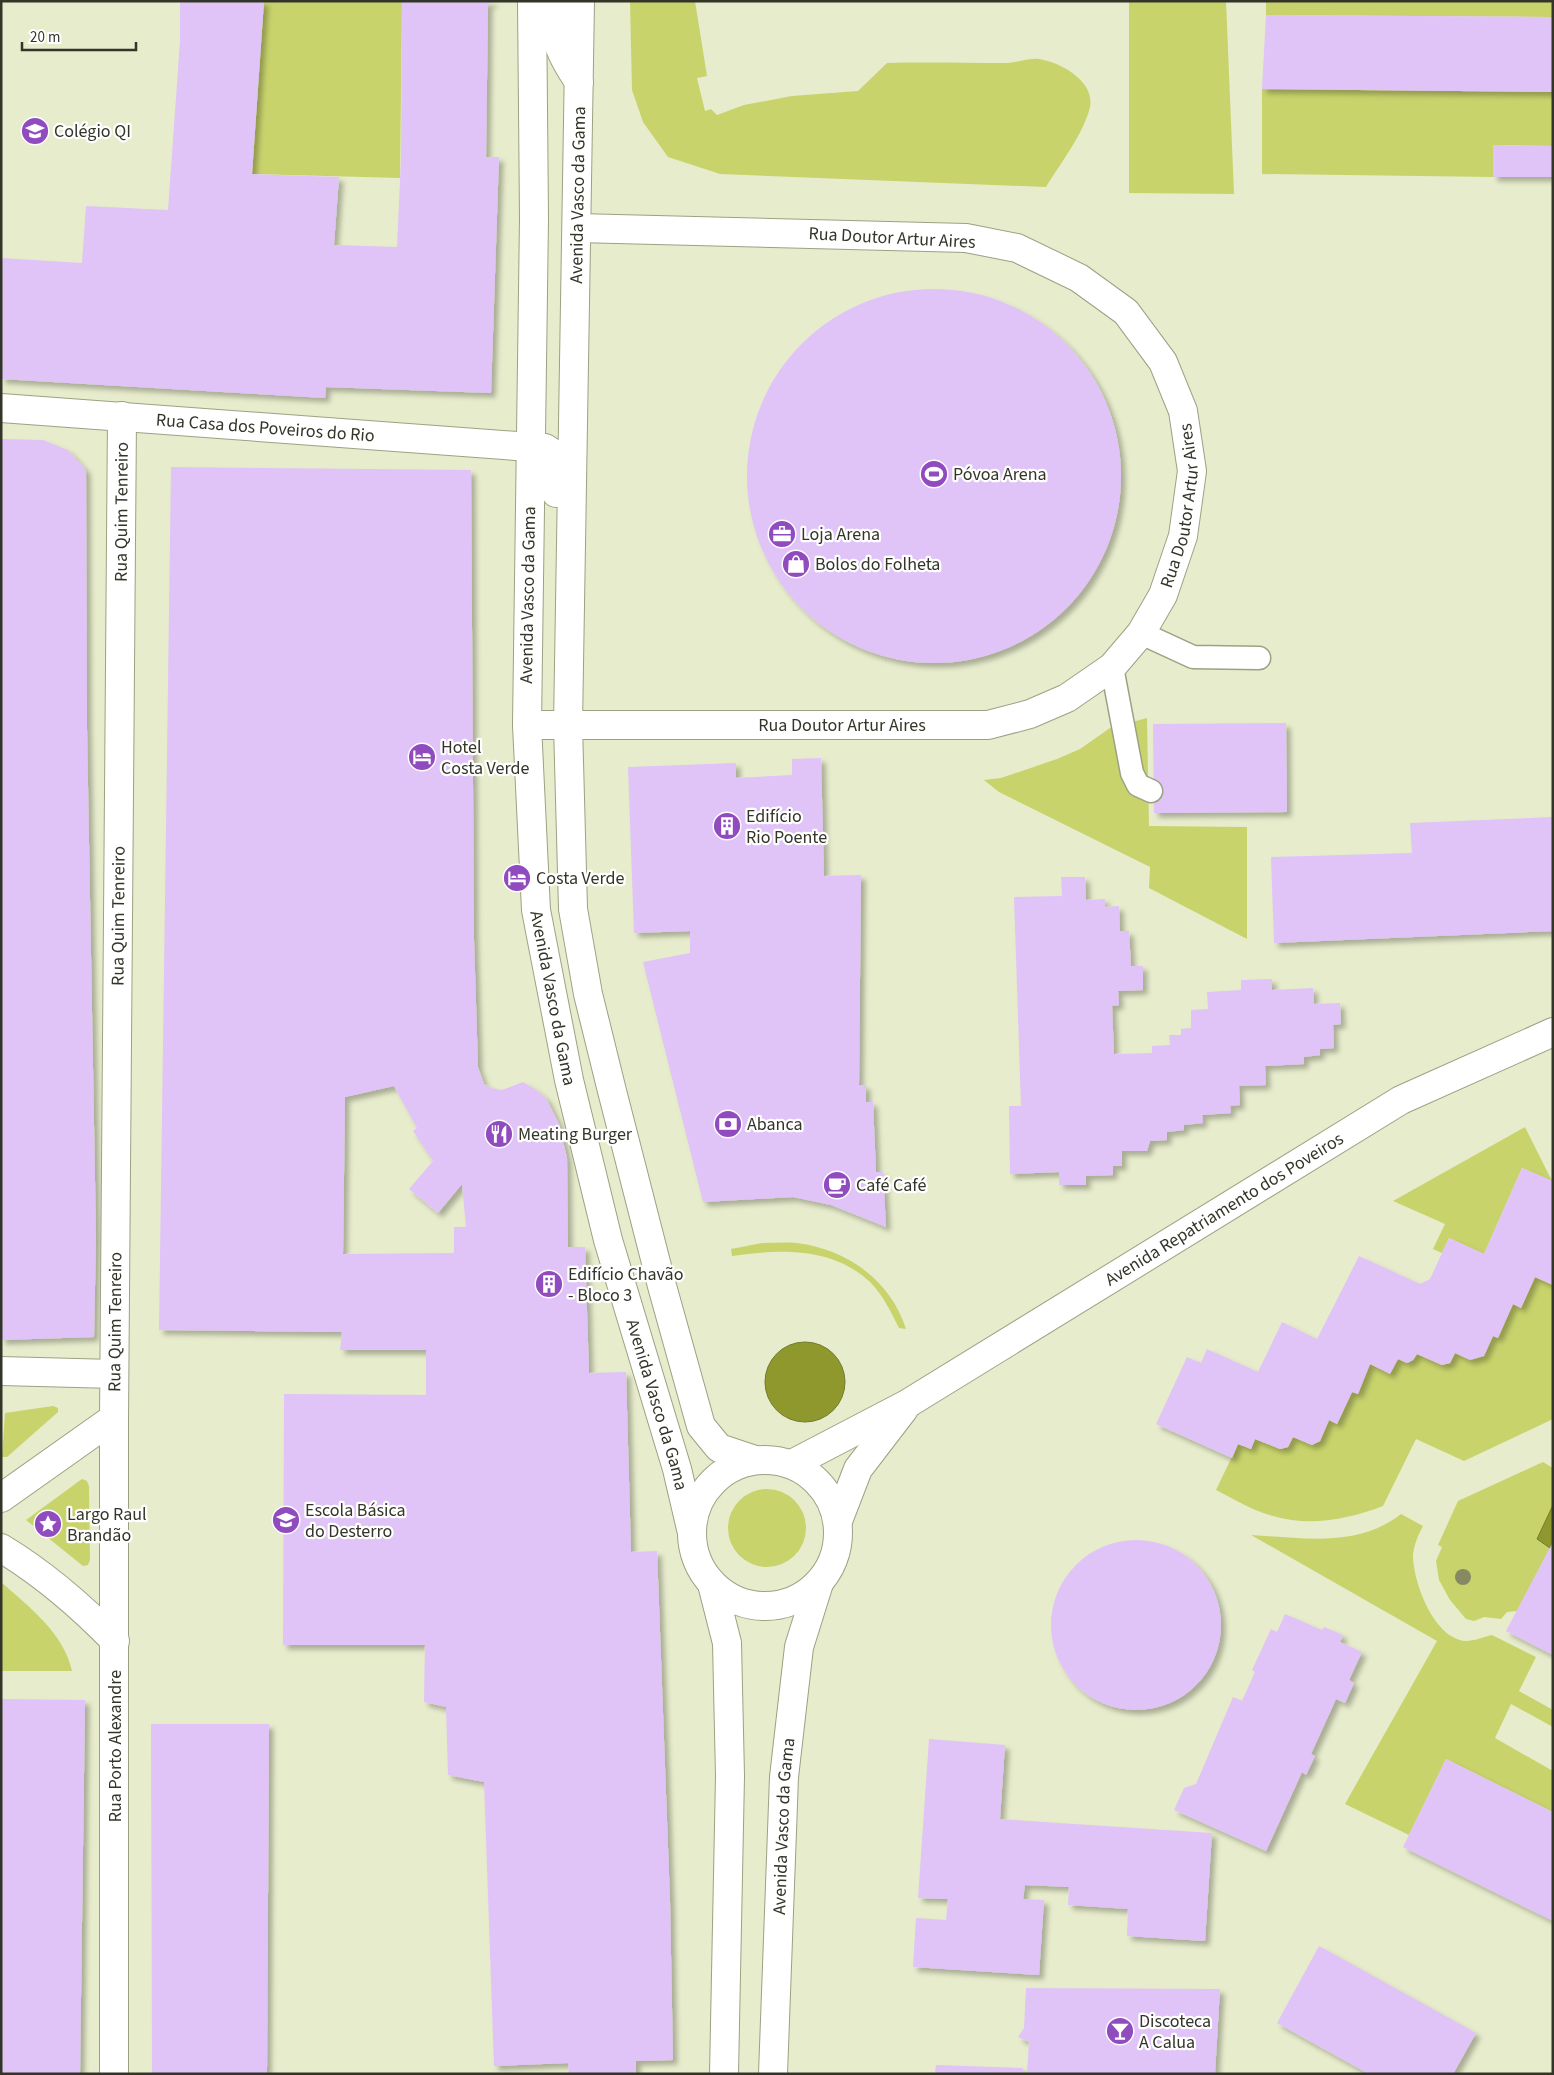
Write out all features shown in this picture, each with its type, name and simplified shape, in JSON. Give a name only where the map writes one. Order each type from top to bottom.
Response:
[{"type":"street","name":"Avenida Vasco da Gama","points":[[532,1],[534,218],[527,725],[536,910],[569,1080],[608,1240],[677,1469],[692,1533]]},
{"type":"street","name":"Avenida Vasco da Gama","points":[[554,1],[554,31],[563,57],[580,82]]},
{"type":"street","name":"Avenida Vasco da Gama","points":[[580,1],[572,579],[568,725],[573,909],[588,994],[612,1091],[662,1286],[701,1426],[719,1448],[755,1460]]},
{"type":"street","name":"Rua Doutor Artur Aires","points":[[527,725],[988,725],[1030,714],[1067,698],[1112,667],[1141,633],[1162,595],[1183,536],[1192,471],[1183,411],[1163,362],[1126,312],[1079,278],[1017,248],[966,238],[577,228]]},
{"type":"street","name":"Rua Casa dos Poveiros do Rio","points":[[1,408],[530,447]]},
{"type":"street","name":"Rua Quim Tenreiro","points":[[114,1418],[122,416]]},
{"type":"street","name":"Avenida Vasco da Gama","points":[[530,447],[545,448],[554,454],[556,463],[556,545],[572,579]]},
{"type":"street","name":"Avenida Repatriamento dos Poveiros","points":[[792,1464],[907,1404],[1400,1100],[1553,1032]]},
{"type":"street","points":[[1,1371],[114,1374]]},
{"type":"street","name":"Avenida Repatriamento dos Poveiros","points":[[838,1521],[858,1469],[907,1404]]},
{"type":"street","points":[[1,1498],[114,1418]]},
{"type":"street","name":"Rua Porto Alexandre","points":[[114,1418],[114,2074]]},
{"type":"street","points":[[774,1459],[792,1464],[809,1473],[823,1487],[833,1503],[838,1521],[838,1544],[832,1565],[819,1582],[802,1597],[784,1604],[764,1606],[744,1604],[727,1596],[712,1584],[701,1569],[694,1551],[692,1533],[695,1512],[703,1493],[717,1477],[735,1466],[755,1460],[774,1459]]},
{"type":"street","points":[[1,1548],[42,1575],[75,1601],[115,1641]]},
{"type":"street","name":"Avenida Vasco da Gama","points":[[773,2074],[784,1777],[799,1646],[819,1582]]},
{"type":"street","points":[[712,1584],[727,1643],[730,1776],[724,2074]]},
{"type":"lane","points":[[1141,633],[1193,657],[1259,658]]},
{"type":"lane","points":[[1112,667],[1132,773],[1138,785],[1151,792]]},
{"type":"shaded area","points":[[264,1],[402,1],[400,178],[252,174]]},
{"type":"shaded area","points":[[630,1],[695,1],[707,76],[697,78],[705,111],[711,109],[717,115],[744,105],[792,96],[858,91],[887,63],[1005,63],[1035,59],[1057,64],[1074,74],[1087,89],[1090,107],[1077,138],[1046,187],[720,174],[668,157],[643,122],[632,90]]},
{"type":"shaded area","points":[[1129,1],[1226,1],[1234,194],[1129,193]]},
{"type":"shaded area","points":[[1266,1],[1553,1],[1553,17],[1266,15]]},
{"type":"shaded area","points":[[1262,89],[1553,92],[1553,146],[1493,145],[1493,177],[1262,174]]},
{"type":"shaded area","points":[[1147,718],[1149,826],[1247,827],[1247,939],[1149,888],[1150,867],[999,792],[984,780],[1001,778],[1057,759],[1080,749],[1110,728]]},
{"type":"shaded area","points":[[1525,1127],[1552,1181],[1522,1168],[1484,1254],[1449,1238],[1442,1253],[1433,1249],[1445,1224],[1393,1201]]},
{"type":"shaded area","points":[[762,1243],[797,1243],[815,1246],[850,1260],[865,1270],[890,1296],[906,1329],[899,1328],[883,1298],[870,1282],[839,1262],[804,1253],[768,1252],[732,1256],[731,1249]]},
{"type":"shaded area","points":[[1535,1277],[1553,1285],[1553,1419],[1464,1461],[1416,1439],[1383,1506],[1343,1518],[1301,1521],[1273,1516],[1258,1511],[1216,1490],[1238,1444],[1251,1449],[1255,1439],[1280,1449],[1288,1447],[1293,1437],[1312,1445],[1320,1441],[1329,1420],[1337,1424],[1352,1392],[1358,1393],[1370,1364],[1390,1373],[1398,1359],[1408,1363],[1417,1354],[1442,1365],[1450,1363],[1455,1353],[1493,1336],[1498,1337],[1513,1304],[1521,1308]]},
{"type":"shaded area","points":[[805,1342],[820,1345],[833,1354],[842,1367],[845,1382],[842,1397],[833,1410],[820,1419],[805,1422],[790,1419],[777,1410],[768,1397],[765,1382],[768,1367],[777,1354],[790,1345]]},
{"type":"shaded area","points":[[53,1406],[58,1408],[58,1412],[7,1457],[2,1457],[5,1413]]},
{"type":"shaded area","points":[[1543,1462],[1553,1468],[1553,1505],[1537,1539],[1550,1548],[1517,1611],[1507,1612],[1501,1619],[1484,1617],[1474,1621],[1466,1619],[1450,1600],[1439,1580],[1436,1561],[1442,1547],[1438,1545],[1458,1501]]},
{"type":"shaded area","points":[[82,1479],[87,1481],[89,1486],[90,1560],[88,1565],[83,1566],[26,1520]]},
{"type":"shaded area","points":[[767,1489],[782,1492],[799,1506],[803,1513],[806,1528],[803,1543],[789,1560],[782,1564],[767,1567],[752,1564],[735,1550],[731,1543],[728,1528],[731,1513],[745,1496],[752,1492]]},
{"type":"shaded area","points":[[1553,1505],[1553,1542],[1550,1548],[1537,1539]]},
{"type":"shaded area","points":[[1401,1514],[1423,1526],[1414,1548],[1414,1566],[1421,1594],[1435,1620],[1444,1631],[1455,1638],[1466,1641],[1492,1635],[1536,1657],[1519,1691],[1553,1710],[1553,1727],[1511,1704],[1495,1738],[1553,1771],[1553,1812],[1446,1759],[1409,1835],[1345,1804],[1437,1641],[1251,1535],[1310,1539],[1348,1536],[1367,1532],[1384,1525]]},
{"type":"shaded area","points":[[1,1582],[44,1621],[53,1632],[68,1657],[72,1671],[1,1671]]},
{"type":"building","points":[[180,1],[264,1],[252,174],[339,177],[334,245],[397,247],[401,159],[402,1],[493,1],[493,3],[488,4],[486,157],[499,157],[491,393],[326,387],[325,398],[1,379],[1,258],[82,263],[86,206],[168,210],[180,41]]},
{"type":"building","points":[[1266,15],[1553,17],[1553,92],[1262,89]]},
{"type":"building","points":[[1493,145],[1553,146],[1553,177],[1493,177]]},
{"type":"building","name":"Póvoa Arena","points":[[934,289],[970,293],[1005,303],[1038,321],[1066,344],[1089,372],[1107,405],[1117,440],[1121,476],[1117,512],[1107,547],[1089,580],[1066,608],[1038,631],[1005,649],[970,659],[934,663],[898,659],[863,649],[830,631],[802,608],[779,580],[761,547],[751,512],[747,476],[751,440],[761,405],[779,372],[802,344],[830,321],[863,303],[898,293]]},
{"type":"building","points":[[1,439],[43,440],[68,450],[86,470],[87,729],[96,1237],[94,1337],[1,1340]]},
{"type":"building","points":[[171,467],[471,470],[474,940],[478,1067],[484,1084],[491,1088],[502,1090],[523,1082],[535,1089],[546,1098],[559,1124],[567,1158],[568,1247],[585,1247],[589,1373],[626,1372],[631,1552],[657,1551],[670,1901],[673,2060],[636,2061],[636,2074],[569,2074],[568,2063],[494,2066],[484,1782],[448,1775],[446,1707],[424,1702],[425,1645],[283,1645],[284,1394],[426,1395],[426,1350],[340,1350],[342,1332],[159,1330]],"holes":[[[394,1086],[417,1128],[413,1131],[433,1161],[409,1189],[438,1213],[462,1184],[466,1227],[454,1227],[454,1253],[343,1254],[345,1097]]]},
{"type":"building","points":[[1286,723],[1287,812],[1154,813],[1153,724]]},
{"type":"building","points":[[821,758],[824,876],[861,875],[859,1085],[866,1085],[866,1102],[873,1102],[876,1172],[883,1172],[886,1227],[831,1205],[793,1197],[703,1202],[643,962],[690,953],[690,931],[634,933],[628,767],[736,763],[736,778],[792,775],[792,759]]},
{"type":"building","points":[[1553,817],[1553,931],[1274,943],[1271,857],[1412,853],[1410,823]]},
{"type":"building","points":[[1061,877],[1085,877],[1086,900],[1105,899],[1105,907],[1119,906],[1120,931],[1129,931],[1131,966],[1143,966],[1143,990],[1118,991],[1119,1005],[1112,1006],[1114,1054],[1152,1053],[1152,1046],[1170,1045],[1169,1035],[1181,1035],[1181,1029],[1191,1028],[1191,1010],[1208,1009],[1207,992],[1241,990],[1241,980],[1272,979],[1272,990],[1313,988],[1314,1004],[1340,1003],[1341,1024],[1333,1025],[1334,1048],[1320,1049],[1320,1055],[1304,1057],[1304,1064],[1265,1066],[1266,1085],[1239,1086],[1240,1105],[1230,1106],[1231,1113],[1202,1115],[1203,1123],[1184,1125],[1184,1130],[1167,1132],[1167,1140],[1150,1141],[1147,1151],[1122,1151],[1122,1166],[1113,1166],[1113,1175],[1086,1176],[1086,1185],[1059,1185],[1059,1172],[1010,1174],[1009,1106],[1021,1106],[1014,897],[1062,896]]},
{"type":"building","points":[[1522,1168],[1553,1181],[1553,1285],[1535,1277],[1521,1308],[1513,1304],[1498,1338],[1493,1336],[1484,1356],[1470,1360],[1455,1353],[1450,1363],[1442,1365],[1417,1354],[1413,1360],[1407,1363],[1398,1359],[1390,1374],[1370,1364],[1358,1394],[1352,1392],[1337,1424],[1329,1420],[1320,1441],[1312,1445],[1293,1437],[1288,1447],[1280,1449],[1255,1439],[1251,1449],[1238,1444],[1232,1458],[1156,1424],[1187,1357],[1201,1363],[1207,1349],[1258,1372],[1282,1322],[1317,1339],[1359,1256],[1420,1284],[1430,1279],[1449,1238],[1484,1254]]},
{"type":"building","points":[[1128,1540],[1144,1540],[1169,1546],[1190,1559],[1202,1571],[1215,1592],[1221,1625],[1215,1658],[1202,1679],[1190,1691],[1169,1704],[1144,1710],[1128,1710],[1103,1704],[1082,1691],[1070,1679],[1057,1658],[1051,1633],[1051,1617],[1057,1592],[1070,1571],[1082,1559],[1103,1546]]},
{"type":"building","points":[[1553,1542],[1553,1655],[1506,1631]]},
{"type":"building","points":[[1285,1614],[1322,1630],[1324,1627],[1343,1635],[1340,1642],[1362,1652],[1349,1680],[1354,1683],[1345,1703],[1336,1699],[1311,1754],[1315,1756],[1306,1775],[1302,1772],[1266,1851],[1174,1810],[1184,1788],[1196,1784],[1233,1697],[1242,1701],[1255,1672],[1252,1670],[1271,1629],[1277,1632]]},
{"type":"building","points":[[1,1699],[85,1700],[80,2074],[1,2074]]},
{"type":"building","points":[[151,1724],[269,1724],[267,2074],[152,2074]]},
{"type":"building","points":[[929,1739],[1005,1745],[1000,1819],[1212,1833],[1205,1941],[1127,1936],[1128,1909],[1068,1905],[1069,1887],[1025,1885],[1023,1899],[1044,1900],[1039,1975],[913,1967],[916,1918],[946,1920],[948,1899],[918,1898]]},
{"type":"building","points":[[1446,1759],[1553,1812],[1553,1921],[1403,1847]]},
{"type":"building","points":[[1319,1946],[1476,2033],[1453,2074],[1369,2074],[1277,2023]]},
{"type":"building","name":"Discoteca A Calua","points":[[1026,1988],[1220,1989],[1215,2074],[1027,2074],[1029,2042],[1018,2037],[1024,2028]]},
{"type":"building","points":[[936,2065],[1023,2068],[1023,2074],[935,2074]]},
{"type":"place","name":"Colégio QI","points":[[35,131]]},
{"type":"place","name":"Póvoa Arena","points":[[934,474]]},
{"type":"place","name":"Loja Arena","points":[[782,534]]},
{"type":"place","name":"Bolos do Folheta","points":[[796,564]]},
{"type":"place","name":"Hotel Costa Verde","points":[[422,757]]},
{"type":"place","name":"Edifício Rio Poente","points":[[727,826]]},
{"type":"place","name":"Costa Verde","points":[[517,878]]},
{"type":"place","name":"Abanca","points":[[728,1124]]},
{"type":"place","name":"Meating Burger","points":[[499,1134]]},
{"type":"place","name":"Café Café","points":[[837,1185]]},
{"type":"place","name":"Edifício Chavão - Bloco 3","points":[[549,1284]]},
{"type":"place","name":"Escola Básica do Desterro","points":[[286,1520]]},
{"type":"place","name":"Largo Raul Brandão","points":[[48,1524]]},
{"type":"place","name":"Discoteca A Calua","points":[[1120,2031]]}]
